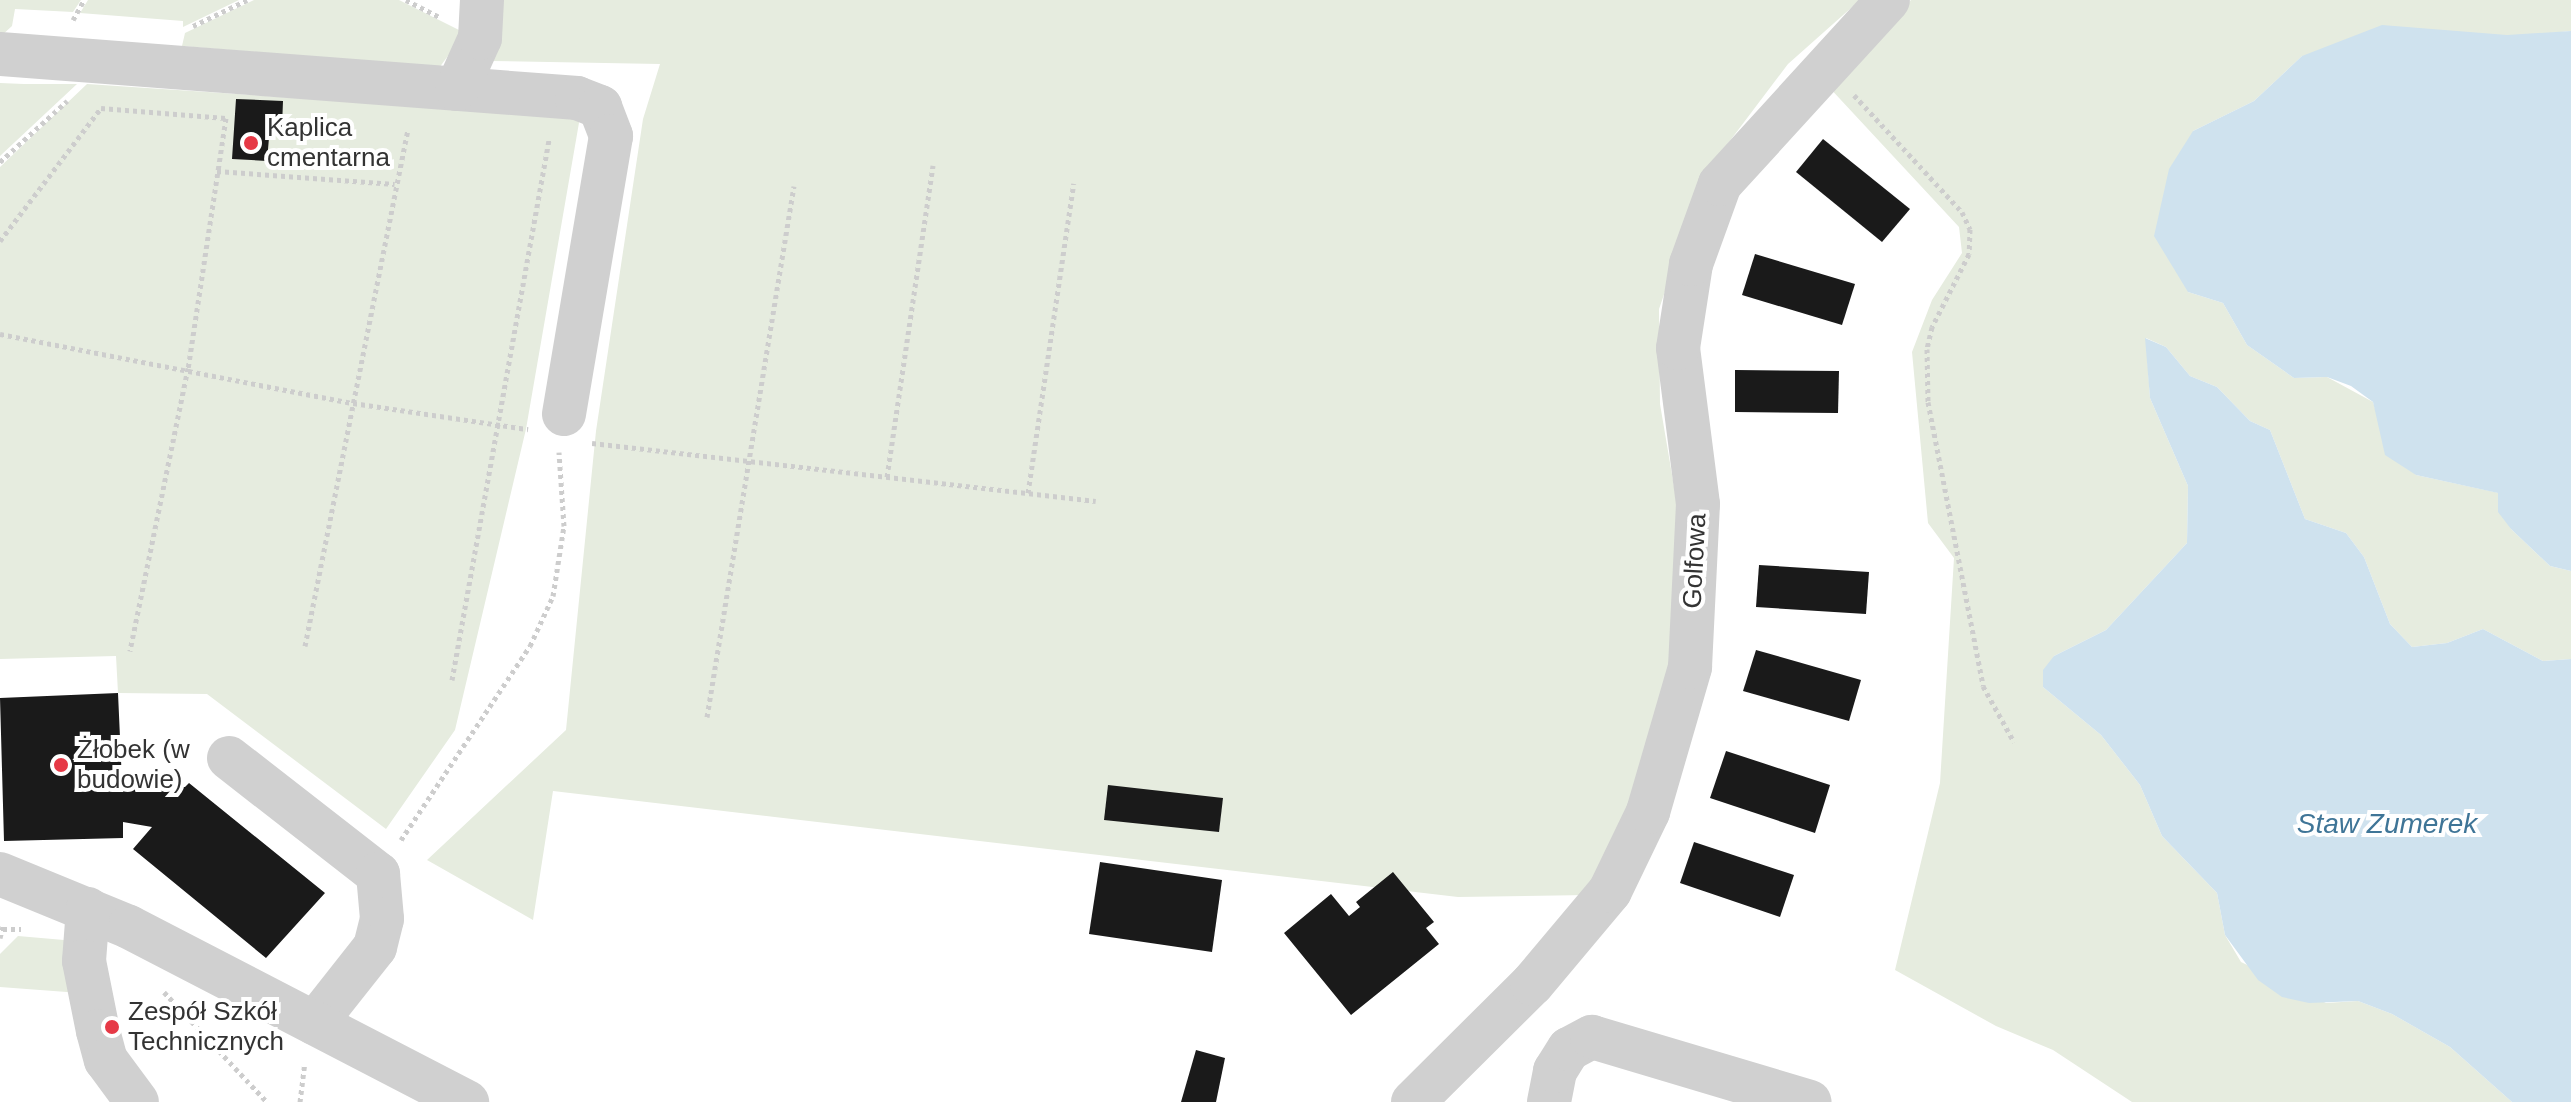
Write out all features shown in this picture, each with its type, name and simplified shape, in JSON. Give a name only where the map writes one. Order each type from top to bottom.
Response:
[{"type":"street","points":[[457,89],[480,38],[482,0]]},
{"type":"street","name":"Golfowa","points":[[1413,1102],[1532,984],[1610,891],[1648,812],[1690,667],[1698,504],[1678,348],[1691,264],[1720,184],[1825,65],[1888,0]]},
{"type":"street","points":[[0,54],[577,98],[600,107],[610,124],[564,414]]},
{"type":"street","points":[[229,758],[378,874],[382,919],[375,947],[315,1023]]},
{"type":"street","points":[[0,874],[88,909],[467,1102]]},
{"type":"street","points":[[88,909],[84,961],[98,1031],[106,1060],[137,1102]]},
{"type":"street","points":[[1549,1102],[1555,1071],[1569,1049],[1592,1037],[1810,1102]]},
{"type":"path","points":[[1825,65],[1962,212],[1970,229],[1969,254],[1929,338],[1928,402],[1983,686],[2014,742]]},
{"type":"path","points":[[0,162],[74,94]]},
{"type":"path","points":[[0,241],[101,108],[226,118],[188,368],[130,651]]},
{"type":"path","points":[[305,646],[405,129],[420,130]]},
{"type":"path","points":[[452,680],[552,141],[537,139]]},
{"type":"path","points":[[887,477],[933,165]]},
{"type":"path","points":[[217,171],[395,184]]},
{"type":"path","points":[[1028,493],[1074,183]]},
{"type":"path","points":[[707,717],[794,186]]},
{"type":"path","points":[[378,874],[530,646],[553,596],[564,526],[558,454],[564,414]]},
{"type":"path","points":[[3,929],[19,929]]},
{"type":"path","points":[[173,1006],[267,1102]]},
{"type":"path","points":[[300,1102],[302,1074]]},
{"type":"shaded area","points":[[0,0],[81,0],[73,12],[15,9],[12,26],[0,37]]},
{"type":"shaded area","points":[[88,0],[239,0],[183,27],[183,21],[80,13]]},
{"type":"shaded area","points":[[254,0],[399,0],[465,33],[439,68],[182,46],[185,33]]},
{"type":"shaded area","points":[[493,0],[1860,0],[1788,64],[1723,150],[1691,216],[1659,309],[1660,404],[1678,510],[1682,634],[1651,762],[1588,895],[1458,897],[553,791],[533,920],[427,860],[566,730],[596,431],[643,119],[660,64],[492,61]]},
{"type":"shaded area","points":[[1911,0],[2571,0],[2571,31],[2302,56],[2254,101],[2193,131],[2188,292],[2223,303],[2247,345],[2294,378],[2327,377],[2373,402],[2380,424],[2416,475],[2499,493],[2511,529],[2550,566],[2571,571],[2571,659],[2543,661],[2483,629],[2447,643],[2412,647],[2390,624],[2364,557],[2346,533],[2305,519],[2270,430],[2250,421],[2217,387],[2190,376],[2166,347],[2146,338],[2150,398],[2188,486],[2187,543],[2106,630],[2054,656],[2043,687],[2101,735],[2140,785],[2162,836],[2217,893],[2225,935],[2241,962],[2326,1003],[2358,1001],[2392,1014],[2450,1047],[2512,1102],[2132,1102],[2053,1050],[1996,1026],[1895,970],[1940,783],[1954,558],[1928,523],[1912,352],[1932,300],[1962,253],[1959,227],[1827,85]]},
{"type":"shaded area","points":[[0,83],[24,84],[77,84],[0,156]]},
{"type":"shaded area","points":[[87,84],[580,117],[526,429],[455,730],[386,829],[207,694],[118,693],[116,656],[0,659],[0,167]]},
{"type":"shaded area","points":[[18,936],[64,940],[80,993],[0,987],[0,954]]},
{"type":"water","points":[[2382,25],[2507,35],[2571,31],[2571,571],[2550,566],[2511,529],[2498,512],[2498,493],[2416,475],[2385,455],[2373,402],[2351,386],[2327,377],[2294,378],[2247,345],[2223,303],[2188,292],[2154,236],[2169,169],[2193,131],[2254,101],[2302,56]]},
{"type":"water","name":"Staw Zumerek","points":[[2145,338],[2166,347],[2190,376],[2217,387],[2250,421],[2270,430],[2305,519],[2346,533],[2364,557],[2390,624],[2412,647],[2447,643],[2483,629],[2543,661],[2571,659],[2571,1102],[2512,1102],[2450,1047],[2392,1014],[2358,1001],[2309,1003],[2282,997],[2258,980],[2225,935],[2217,893],[2162,836],[2140,785],[2101,735],[2043,687],[2043,670],[2054,656],[2106,630],[2187,543],[2188,486],[2150,398]]},
{"type":"building","name":"Kaplica cmentarna","points":[[236,99],[283,101],[282,127],[270,126],[267,161],[232,159]]},
{"type":"building","points":[[1823,139],[1910,209],[1882,242],[1796,172]]},
{"type":"building","points":[[1755,254],[1855,284],[1842,325],[1742,295]]},
{"type":"building","points":[[1735,370],[1839,371],[1838,413],[1735,412]]},
{"type":"building","points":[[1759,565],[1869,572],[1866,614],[1756,607]]},
{"type":"building","points":[[1756,650],[1861,680],[1849,721],[1743,691]]},
{"type":"building","points":[[118,693],[122,782],[185,787],[189,783],[325,893],[266,958],[133,849],[152,827],[123,822],[123,838],[4,841],[0,698]]},
{"type":"building","points":[[1726,751],[1830,785],[1815,833],[1710,798]]},
{"type":"building","points":[[1108,785],[1223,798],[1219,832],[1104,820]]},
{"type":"building","points":[[1694,842],[1794,875],[1780,917],[1680,883]]},
{"type":"building","points":[[1100,862],[1222,880],[1212,952],[1089,934]]},
{"type":"building","points":[[1393,872],[1434,922],[1426,928],[1439,944],[1351,1015],[1284,933],[1331,894],[1349,916],[1360,907],[1356,902]]},
{"type":"building","points":[[1196,1050],[1225,1058],[1216,1102],[1181,1102]]},
{"type":"place","name":"Kaplica cmentarna","points":[[251,143]]},
{"type":"place","name":"Żłobek (w budowie)","points":[[61,765]]},
{"type":"place","name":"Zespół Szkół Technicznych","points":[[112,1027]]}]
